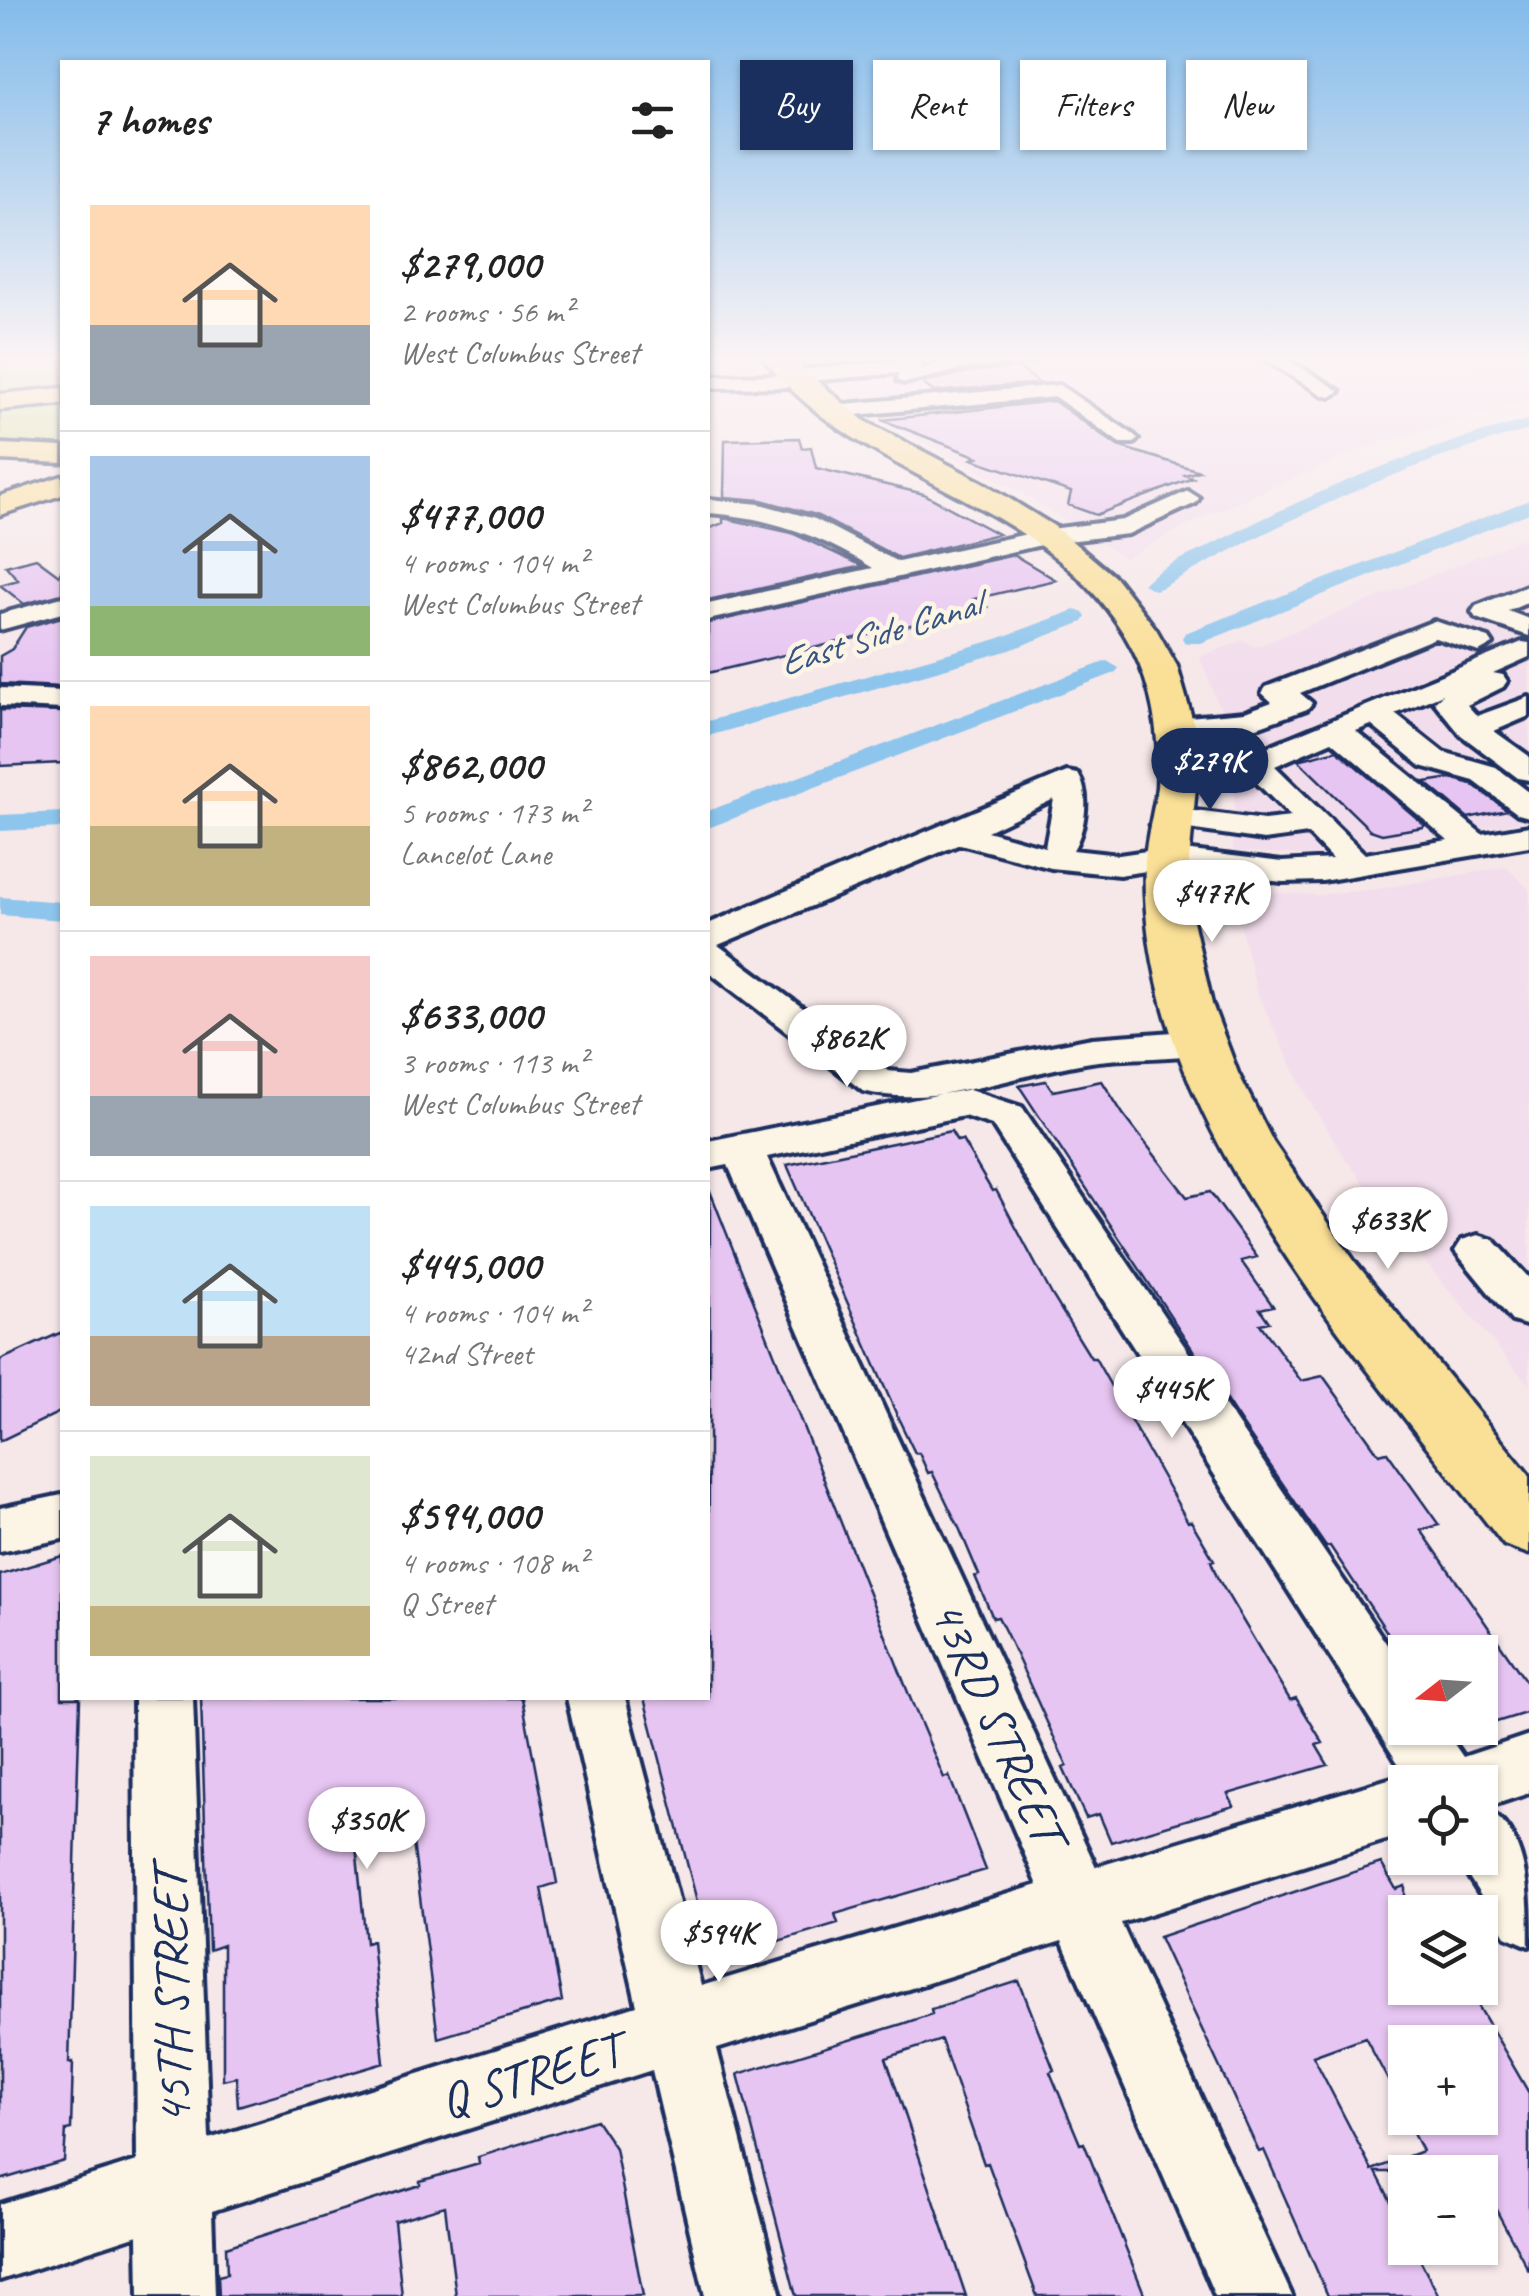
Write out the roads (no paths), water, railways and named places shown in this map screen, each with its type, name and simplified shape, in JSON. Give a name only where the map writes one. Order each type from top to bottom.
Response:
[{"type":"main road","points":[[922,463],[972,488],[1050,536],[1100,581],[1141,632],[1169,693],[1177,739],[1167,903],[1174,953],[1202,1042],[1243,1135],[1286,1207],[1342,1286],[1529,1525]]},
{"type":"main road","points":[[0,494],[60,473]]},
{"type":"main road","points":[[0,506],[60,486]]},
{"type":"street","points":[[710,610],[1050,536],[1128,527],[1188,498]]},
{"type":"street","points":[[710,506],[771,513],[816,525],[895,571]]},
{"type":"street","points":[[1177,739],[1249,721],[1296,703],[1276,694],[1465,615],[1484,612],[1529,593]]},
{"type":"street","points":[[0,622],[60,606]]},
{"type":"street","points":[[1255,763],[1522,650],[1484,612]]},
{"type":"street","points":[[1434,629],[1510,637]]},
{"type":"street","points":[[1177,739],[1270,734],[1510,637]]},
{"type":"street","points":[[1529,663],[1449,702],[1472,729],[1529,771]]},
{"type":"street","points":[[0,696],[60,700]]},
{"type":"street","points":[[1472,729],[1529,706]]},
{"type":"street","points":[[1170,838],[1282,872],[1474,846],[1526,832],[1485,774],[1432,759],[1375,713]]},
{"type":"street","points":[[1336,730],[1474,846]]},
{"type":"street","points":[[1177,739],[1255,763],[1356,865]]},
{"type":"street","points":[[710,937],[959,832],[1068,781],[1070,803],[1060,844]]},
{"type":"street","points":[[959,832],[996,846],[1050,858],[1119,866],[1170,838],[1312,824]]},
{"type":"street","points":[[710,956],[877,1082],[912,1086],[1092,1050],[1202,1042]]},
{"type":"street","points":[[725,1152],[966,1102],[1007,1116],[1388,1696]]},
{"type":"street","name":"43RD STREET","points":[[725,1152],[1080,1902],[1254,2296]]},
{"type":"street","points":[[1478,1252],[1529,1308]]},
{"type":"street","points":[[0,1530],[60,1517]]},
{"type":"street","name":"45TH STREET","points":[[162,1700],[177,2296]]},
{"type":"street","points":[[597,1700],[743,2296]]},
{"type":"street","points":[[1498,1774],[1529,1764]]},
{"type":"street","name":"Q STREET","points":[[0,2242],[175,2184],[1388,1809]]},
{"type":"street","points":[[1498,1865],[1529,1913]]},
{"type":"waterway","name":"East Side Canal","points":[[1154,584],[1244,535],[1336,491],[1407,463]]},
{"type":"waterway","points":[[1193,638],[1529,506]]},
{"type":"waterway","name":"East Side Canal","points":[[710,728],[1002,645],[1075,617]]},
{"type":"waterway","points":[[710,819],[1107,668]]},
{"type":"waterway","name":"East Side Canal","points":[[0,823],[60,820]]},
{"type":"waterway","points":[[0,906],[60,911]]}]
